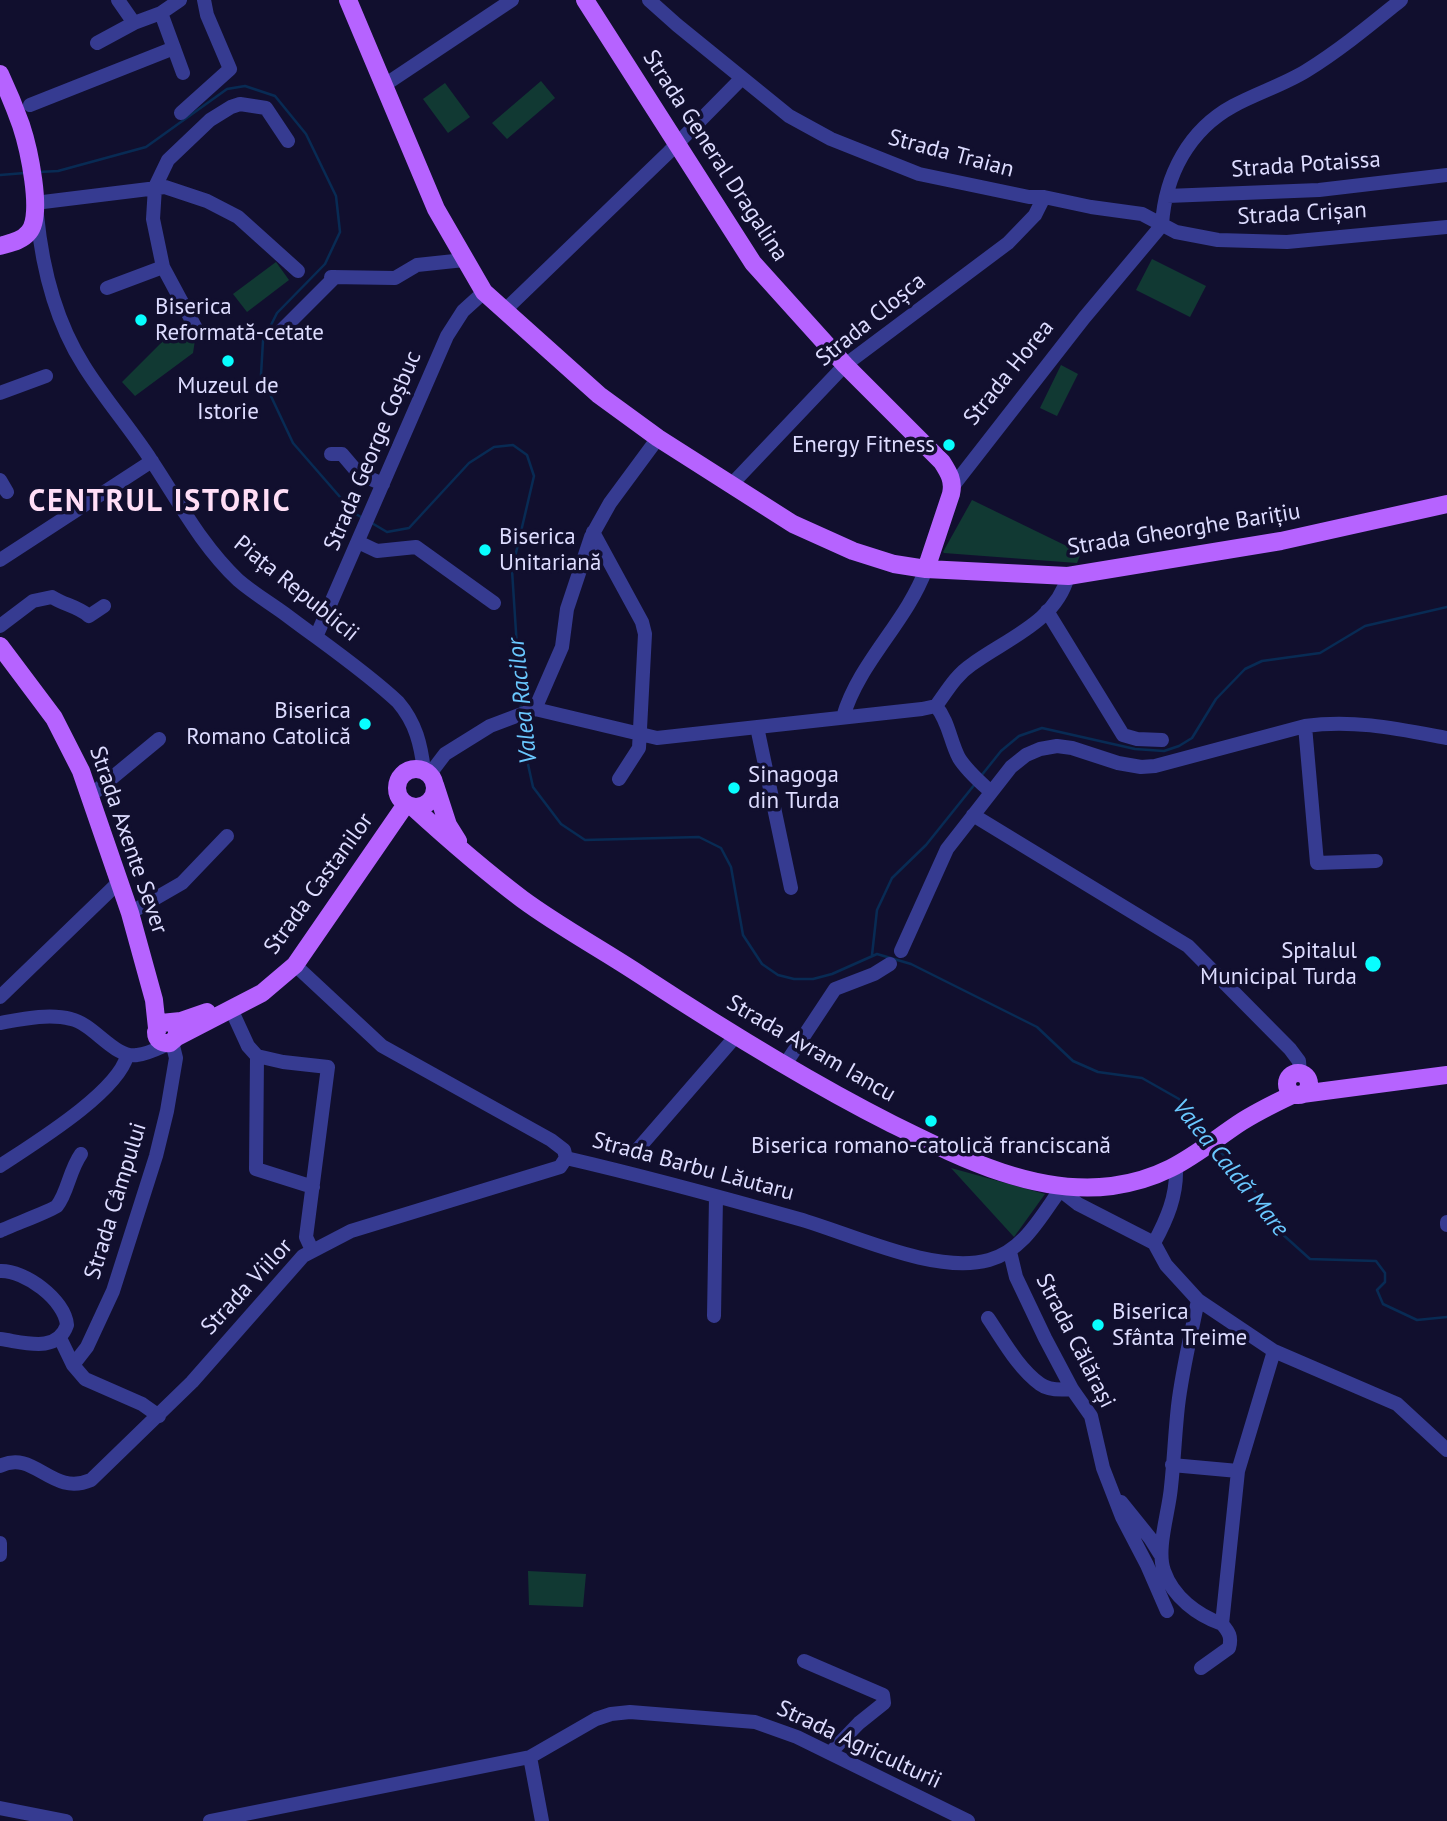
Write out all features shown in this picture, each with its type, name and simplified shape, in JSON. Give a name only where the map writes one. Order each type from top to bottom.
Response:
[{"type":"main road","name":"Strada Gheorghe Barițiu","points":[[348,0],[436,209],[484,292],[599,395],[659,438],[793,524],[853,551],[894,564],[926,569],[1068,576],[1281,541],[1447,504]]},
{"type":"main road","name":"Strada General Dragalina","points":[[584,0],[753,263],[845,365],[942,462],[953,486]]},
{"type":"main road","points":[[0,246],[22,239],[29,233],[33,227],[36,207],[22,127],[2,81]]},
{"type":"main road","name":"Strada Horea","points":[[926,569],[953,486]]},
{"type":"main road","name":"Strada Axente Sever","points":[[0,646],[54,718],[71,749],[121,881],[154,1000],[167,1034]]},
{"type":"main road","points":[[410,770],[429,777],[433,797],[424,806],[409,806],[397,793],[399,779],[410,770]]},
{"type":"main road","name":"Strada Avram Iancu","points":[[429,777],[448,825],[461,848]]},
{"type":"main road","name":"Strada Avram Iancu","points":[[409,806],[522,899],[736,1037],[831,1093],[948,1152],[995,1169],[1061,1188],[1128,1183],[1176,1168],[1298,1084]]},
{"type":"main road","name":"Strada Castanilor","points":[[167,1034],[210,1010],[231,1009],[262,993],[295,965],[409,806]]},
{"type":"main road","points":[[1298,1084],[1339,1090],[1358,1085],[1447,1075]]},
{"type":"street","points":[[118,0],[134,23]]},
{"type":"street","points":[[97,43],[134,23],[161,13],[180,0]]},
{"type":"street","points":[[181,113],[230,69],[207,15],[204,0]]},
{"type":"street","points":[[383,86],[512,0]]},
{"type":"street","name":"Strada Traian","points":[[649,0],[789,116],[873,158],[919,174],[1029,197],[1044,197],[1142,214],[1162,225]]},
{"type":"street","points":[[1162,225],[1176,166],[1208,121],[1234,105],[1305,72],[1342,47],[1401,0]]},
{"type":"street","points":[[161,13],[183,73]]},
{"type":"street","points":[[30,105],[174,48]]},
{"type":"street","points":[[504,311],[742,78]]},
{"type":"street","points":[[199,334],[163,267],[153,219],[155,187],[169,160],[210,120],[231,107],[240,104],[266,108],[288,141]]},
{"type":"street","name":"Strada Potaissa","points":[[1167,196],[1319,190],[1447,175]]},
{"type":"street","points":[[36,207],[165,187],[207,201],[238,217],[298,271]]},
{"type":"street","name":"Strada Cloșca","points":[[730,485],[845,365],[1008,243],[1035,215],[1044,197]]},
{"type":"street","name":"Piața Republicii","points":[[36,207],[40,242],[56,307],[70,340],[83,365],[152,461],[183,512],[215,556],[240,581],[388,693],[406,712],[421,746],[429,777]]},
{"type":"street","name":"Strada Crișan","points":[[1162,225],[1193,236],[1255,243],[1447,227]]},
{"type":"street","name":"Strada Horea","points":[[953,486],[1076,328],[1162,225]]},
{"type":"street","points":[[281,331],[333,277],[395,278],[418,265],[464,260]]},
{"type":"street","points":[[107,288],[163,267]]},
{"type":"street","name":"Strada George Coșbuc","points":[[316,637],[447,336],[463,311],[484,292]]},
{"type":"street","points":[[0,393],[46,376]]},
{"type":"street","points":[[532,710],[562,647],[567,610],[593,532],[610,503],[659,438]]},
{"type":"street","points":[[331,454],[342,454],[359,474],[383,484]]},
{"type":"street","points":[[0,560],[152,461]]},
{"type":"street","points":[[593,532],[645,628],[639,748],[619,779]]},
{"type":"street","points":[[360,539],[377,551],[416,547],[494,603]]},
{"type":"street","points":[[584,558],[599,553],[606,555]]},
{"type":"street","points":[[843,717],[865,669],[894,629],[921,583],[926,569]]},
{"type":"street","points":[[429,777],[445,754],[490,726],[532,710],[657,738],[936,706],[956,678],[969,666],[1037,622],[1061,594],[1068,576]]},
{"type":"street","points":[[0,626],[33,601],[52,597],[78,607],[89,617],[104,606]]},
{"type":"street","points":[[1047,611],[1123,735],[1137,739],[1162,740]]},
{"type":"street","points":[[936,706],[945,717],[958,757],[986,788]]},
{"type":"street","points":[[901,951],[947,849],[973,815],[986,788],[1026,755],[1040,749],[1057,746],[1073,748],[1118,763],[1141,767],[1155,766],[1305,726],[1356,723],[1447,738]]},
{"type":"street","points":[[1305,726],[1317,863],[1376,861]]},
{"type":"street","points":[[757,727],[791,888]]},
{"type":"street","points":[[90,796],[159,738]]},
{"type":"street","points":[[973,815],[1188,946],[1290,1048],[1298,1061],[1298,1084]]},
{"type":"street","points":[[130,914],[182,883],[227,836]]},
{"type":"street","points":[[0,997],[121,881]]},
{"type":"street","points":[[784,1066],[835,989],[874,974],[890,964]]},
{"type":"street","name":"Strada Barbu Lăutaru","points":[[295,965],[382,1046],[551,1140],[564,1150],[566,1158],[802,1220],[900,1253],[956,1263],[973,1263],[1010,1251],[1026,1238],[1061,1188]]},
{"type":"street","points":[[231,1009],[248,1046],[257,1056],[328,1067],[306,1237],[312,1250]]},
{"type":"street","points":[[0,1023],[29,1018],[70,1018],[88,1026],[127,1056]]},
{"type":"street","name":"Strada Castanilor","points":[[0,1166],[77,1113],[120,1073],[127,1056],[167,1034]]},
{"type":"street","name":"Strada Câmpului","points":[[73,1365],[87,1347],[113,1291],[156,1156],[176,1059],[167,1034]]},
{"type":"street","points":[[637,1150],[736,1037]]},
{"type":"street","points":[[257,1056],[256,1168],[313,1187]]},
{"type":"street","points":[[0,1231],[33,1215],[50,1212],[56,1207],[72,1167],[81,1154]]},
{"type":"street","name":"Strada Viilor","points":[[0,1465],[12,1461],[23,1463],[71,1485],[82,1483],[101,1472],[159,1416],[290,1269],[312,1250],[351,1231],[560,1167],[566,1158]]},
{"type":"street","points":[[1154,1243],[1170,1212],[1176,1168]]},
{"type":"street","points":[[1061,1188],[1078,1204],[1154,1243],[1166,1265],[1198,1300],[1274,1351],[1386,1398],[1405,1410],[1447,1450]]},
{"type":"street","points":[[714,1316],[716,1197]]},
{"type":"street","name":"Strada Călărași","points":[[1010,1251],[1016,1276],[1072,1389],[1091,1416],[1102,1468],[1167,1611]]},
{"type":"street","points":[[0,1271],[20,1274],[31,1280],[62,1308],[67,1325],[60,1338],[46,1345],[0,1339]]},
{"type":"street","points":[[1198,1300],[1178,1404],[1167,1518],[1160,1554],[1163,1570],[1179,1597],[1206,1618],[1222,1624],[1229,1633],[1229,1648],[1200,1668]]},
{"type":"street","points":[[988,1318],[1010,1351],[1041,1385],[1060,1390],[1072,1389]]},
{"type":"street","points":[[60,1338],[73,1365],[85,1379],[142,1404],[159,1416]]},
{"type":"street","points":[[1222,1624],[1238,1471],[1274,1351]]},
{"type":"street","points":[[1172,1465],[1238,1471]]},
{"type":"street","name":"Strada Călărași","points":[[1112,1491],[1116,1491],[1124,1507],[1160,1554]]},
{"type":"street","points":[[1135,1518],[1150,1521],[1167,1518]]},
{"type":"street","points":[[0,1543],[0,1555]]},
{"type":"street","points":[[804,1661],[877,1691],[885,1699],[884,1703],[859,1723],[830,1753]]},
{"type":"street","name":"Strada Agriculturii","points":[[210,1821],[530,1757],[596,1719],[630,1712],[755,1722],[773,1727],[968,1821]]},
{"type":"street","points":[[530,1757],[542,1821]]},
{"type":"street","points":[[0,1808],[66,1821]]},
{"type":"green space","points":[[541,81],[555,98],[507,139],[492,123]]},
{"type":"green space","points":[[445,83],[470,117],[448,133],[423,99]]},
{"type":"green space","points":[[1152,259],[1206,286],[1190,317],[1136,290]]},
{"type":"green space","points":[[276,262],[289,280],[247,312],[233,294]]},
{"type":"green space","points":[[188,316],[199,334],[193,353],[135,396],[122,382]]},
{"type":"green space","points":[[1061,365],[1078,374],[1057,416],[1040,408]]},
{"type":"green space","points":[[972,500],[1081,553],[1077,563],[944,553]]},
{"type":"green space","points":[[951,1168],[1045,1194],[1014,1237]]},
{"type":"green space","points":[[528,1571],[586,1574],[583,1607],[529,1605]]},
{"type":"waterway","name":"Valea Racilor","points":[[39,172],[58,171],[146,147],[227,89],[245,86],[275,96],[306,134],[336,196],[340,232],[325,264],[277,313],[263,341],[261,375],[293,443],[354,513],[361,517]]},
{"type":"waterway","name":"Valea Racilor","points":[[0,175],[25,173]]},
{"type":"waterway","name":"Valea Racilor","points":[[370,522],[387,532],[409,528],[469,463],[494,447],[513,445],[527,455],[534,476],[512,570],[521,710]]},
{"type":"waterway","name":"Valea Racilor","points":[[981,776],[1001,751],[1019,736],[1042,728],[1135,749],[1164,751],[1179,746],[1192,738],[1216,699],[1245,669],[1262,661],[1320,653],[1365,626],[1447,607]]},
{"type":"waterway","name":"Valea Racilor","points":[[521,720],[533,787],[561,824],[585,840],[699,837],[721,848],[731,867],[743,935],[762,964],[778,975],[794,979],[813,979],[832,974],[877,954],[911,964],[1037,1027],[1073,1061],[1098,1072],[1142,1078],[1179,1099],[1209,1137]]},
{"type":"waterway","name":"Valea Racilor","points":[[872,955],[877,910],[892,878],[926,845],[975,784]]},
{"type":"waterway","name":"Valea Caldă Mare","points":[[1217,1148],[1259,1196],[1280,1232],[1310,1259],[1376,1261],[1385,1273],[1385,1282],[1377,1290],[1383,1304],[1417,1320],[1447,1317]]},
{"type":"place","name":"Biserica Reformată-cetate","points":[[141,320]]},
{"type":"place","name":"Muzeul de Istorie","points":[[228,361]]},
{"type":"place","name":"Energy Fitness","points":[[949,445]]},
{"type":"place","name":"Biserica Unitariană","points":[[485,550]]},
{"type":"place","name":"Biserica Romano Catolică","points":[[365,724]]},
{"type":"place","name":"Sinagoga din Turda","points":[[734,788]]},
{"type":"place","name":"Spitalul Municipal Turda","points":[[1373,964]]},
{"type":"place","name":"Biserica romano-catolică franciscană","points":[[931,1121]]},
{"type":"place","name":"Biserica Sfânta Treime","points":[[1098,1325]]},
{"type":"district","name":"CENTRUL ISTORIC","points":[[160,502]]}]
